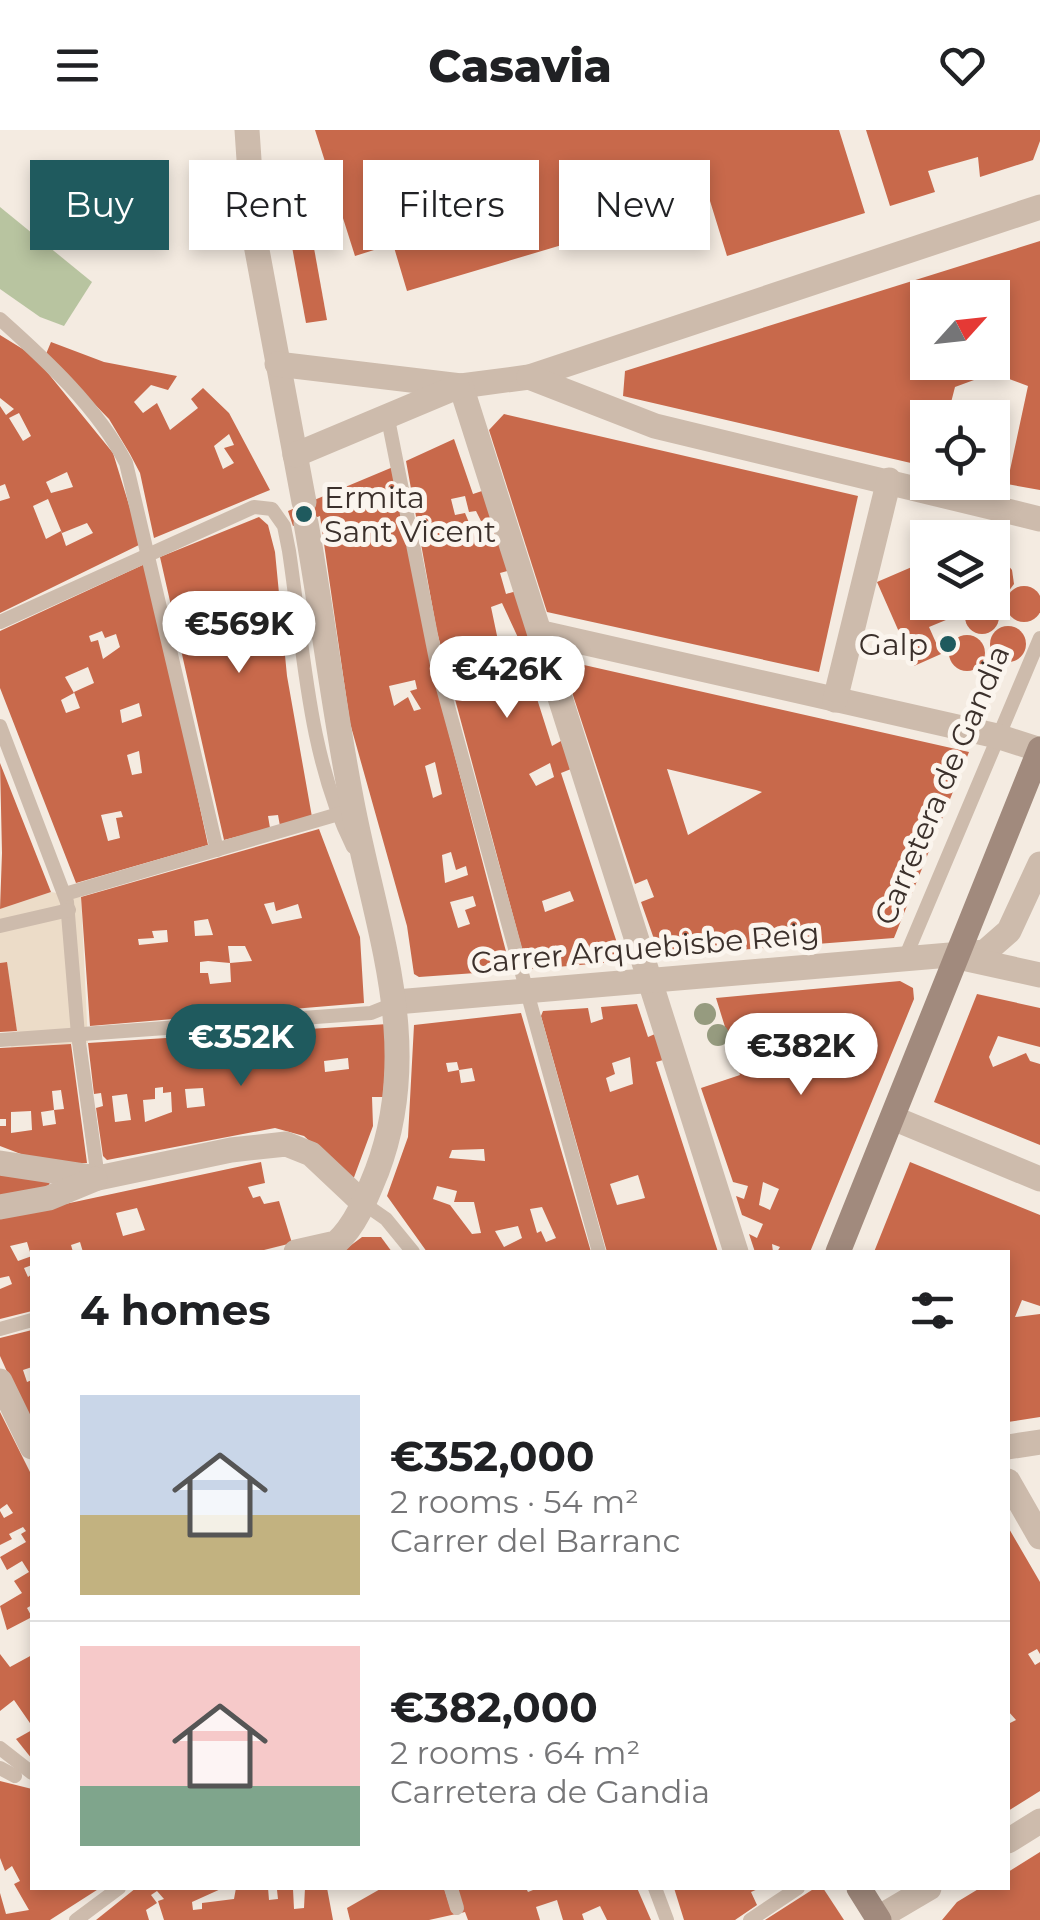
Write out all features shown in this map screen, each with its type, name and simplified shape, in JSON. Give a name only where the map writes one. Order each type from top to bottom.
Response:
[{"type":"main road","points":[[839,1250],[1040,750]]},
{"type":"main road","points":[[860,1890],[879,1919]]},
{"type":"street","points":[[247,130],[254,234],[305,512],[345,812],[368,876],[396,1002],[395,1106],[384,1152],[363,1203],[336,1243],[305,1250]]},
{"type":"street","points":[[296,455],[461,386],[529,377],[1040,207]]},
{"type":"street","points":[[278,364],[461,386]]},
{"type":"street","points":[[529,377],[655,426],[1040,519]]},
{"type":"street","points":[[461,386],[735,1250]]},
{"type":"street","points":[[836,700],[888,480]]},
{"type":"street","points":[[542,633],[997,736],[1040,750]]},
{"type":"street","points":[[990,959],[1010,931],[1040,864]]},
{"type":"street","name":"Carrer Arquebisbe Reig","points":[[396,1002],[905,958],[990,959],[1040,975]]},
{"type":"street","points":[[893,1118],[1040,1179]]},
{"type":"street","points":[[0,1208],[49,1198],[98,1178],[231,1150],[286,1144],[311,1154],[363,1203]]},
{"type":"street","points":[[0,1163],[98,1178]]},
{"type":"street","points":[[0,1381],[30,1444]]},
{"type":"street","points":[[1010,1447],[1040,1442]]},
{"type":"street","points":[[1010,1484],[1040,1537]]},
{"type":"street","points":[[1010,1840],[1040,1822]]},
{"type":"street","points":[[879,1919],[926,1890]]},
{"type":"lane","points":[[0,320],[34,350],[112,437],[131,476],[217,850]]},
{"type":"lane","points":[[387,414],[438,670],[598,1250]]},
{"type":"lane","points":[[0,622],[254,506],[265,506],[279,516],[290,552],[311,712],[345,812],[217,850],[0,926]]},
{"type":"lane","name":"Carretera de Gandia","points":[[905,958],[1040,638]]},
{"type":"lane","points":[[0,726],[67,902],[78,1035],[98,1178]]},
{"type":"lane","points":[[0,1040],[372,1013],[396,1002]]},
{"type":"lane","points":[[363,1203],[386,1218],[411,1250]]},
{"type":"lane","points":[[0,1329],[30,1321]]},
{"type":"lane","points":[[0,1748],[30,1771]]},
{"type":"lane","points":[[0,1768],[15,1776]]},
{"type":"lane","points":[[76,1920],[117,1890]]},
{"type":"lane","points":[[655,1890],[667,1920]]},
{"type":"lane","points":[[750,1920],[795,1890]]},
{"type":"green space","points":[[0,207],[30,231],[30,250],[53,250],[92,282],[64,326],[40,317],[0,289]]},
{"type":"shaded area","points":[[51,892],[81,897],[88,1043],[11,1047],[17,1031],[6,962],[0,963],[0,909]]},
{"type":"building","points":[[315,130],[839,130],[865,213],[727,256],[710,201],[710,160],[559,160],[559,246],[407,291],[395,250],[539,250],[539,160],[363,160],[363,250],[374,250],[355,256],[343,218],[343,160],[325,160]]},
{"type":"building","points":[[866,130],[1040,130],[1040,141],[1033,160],[980,177],[978,157],[928,171],[935,192],[890,206]]},
{"type":"building","points":[[1040,241],[1040,490],[1010,485],[1028,386],[1010,379],[1010,280],[916,280]]},
{"type":"building","points":[[293,250],[314,250],[327,320],[306,323]]},
{"type":"building","points":[[910,282],[910,380],[974,380],[955,387],[952,400],[910,400],[910,463],[623,396],[625,371]]},
{"type":"building","points":[[0,335],[34,356],[113,453],[141,544],[0,613],[0,501],[10,498],[5,484],[0,486],[0,406],[6,415],[14,409],[0,398]],"holes":[[[19,413],[31,436],[23,441],[9,418]],[[67,472],[73,487],[51,493],[46,482]],[[48,499],[62,533],[87,523],[93,533],[66,546],[61,531],[46,539],[33,506]]]},
{"type":"building","points":[[51,342],[104,362],[177,376],[168,390],[151,385],[134,402],[143,413],[157,403],[170,430],[198,408],[191,399],[203,388],[229,413],[270,490],[154,538],[140,473],[130,454],[109,419],[46,354]],"holes":[[[229,434],[234,445],[224,448],[234,463],[223,469],[214,446]]]},
{"type":"building","points":[[504,414],[858,496],[819,672],[547,612],[489,430]]},
{"type":"building","points":[[454,439],[473,494],[482,491],[514,569],[500,573],[506,594],[520,590],[545,679],[532,683],[552,746],[561,741],[571,769],[561,773],[621,955],[615,962],[533,969],[526,964],[437,632],[406,461]],"holes":[[[465,496],[469,512],[476,511],[481,521],[486,520],[490,533],[475,537],[465,513],[455,515],[451,499]],[[502,603],[521,644],[500,650],[491,607]],[[550,763],[554,777],[536,786],[529,774]],[[570,891],[574,901],[545,912],[542,901]]]},
{"type":"building","points":[[393,467],[431,665],[509,963],[504,971],[419,977],[414,974],[407,926],[350,723],[320,516],[293,526],[288,511]],"holes":[[[415,680],[417,689],[410,691],[421,709],[414,711],[408,697],[394,706],[389,686]],[[435,762],[442,794],[433,798],[425,766]],[[451,852],[456,870],[466,866],[468,875],[445,883],[442,855]],[[473,896],[476,906],[465,910],[470,924],[458,928],[450,902]]]},
{"type":"building","points":[[259,517],[268,525],[275,552],[287,676],[312,817],[280,826],[278,815],[268,816],[270,828],[224,840],[160,557]]},
{"type":"building","points":[[147,563],[208,845],[76,883],[0,688],[0,631]],"holes":[[[102,631],[105,638],[116,634],[120,647],[103,659],[98,640],[91,642],[89,636]],[[88,667],[94,683],[74,692],[80,708],[66,713],[61,700],[74,693],[65,677]],[[139,703],[142,716],[122,723],[120,710]],[[139,751],[142,773],[132,775],[127,755]],[[121,811],[123,817],[116,818],[120,838],[108,841],[101,815]]]},
{"type":"building","points":[[910,568],[910,620],[946,620],[929,627],[941,654],[914,666],[877,582]]},
{"type":"building","points":[[1024,586],[1037,591],[1041,608],[1037,617],[1024,622],[1011,617],[1011,591]]},
{"type":"building","points":[[965,620],[999,620],[994,629],[982,634]]},
{"type":"building","points":[[1008,626],[1021,631],[1026,644],[1021,657],[1008,662],[995,657],[990,644],[995,631]]},
{"type":"building","points":[[967,635],[980,640],[985,653],[980,666],[967,671],[954,666],[949,653],[954,640]]},
{"type":"building","points":[[584,665],[969,752],[894,938],[660,956],[641,902],[654,897],[647,879],[635,884],[568,680]],"holes":[[[667,769],[762,792],[688,835]]]},
{"type":"building","points":[[0,763],[51,892],[0,909],[2,853]]},
{"type":"building","points":[[319,829],[360,937],[364,1003],[90,1026],[81,897]],"holes":[[[274,902],[276,911],[298,904],[302,918],[272,924],[264,904]],[[208,919],[213,935],[195,936],[194,921]],[[167,930],[168,942],[139,945],[138,939],[154,938],[152,931]],[[228,946],[245,946],[252,961],[230,963]],[[200,962],[230,963],[231,982],[210,984],[208,973],[200,973]]]},
{"type":"building","points":[[7,962],[17,1031],[0,1032],[0,963]]},
{"type":"building","points":[[900,981],[913,988],[914,999],[811,1250],[778,1250],[780,1247],[772,1244],[773,1250],[754,1250],[749,1234],[757,1238],[763,1224],[742,1215],[736,1196],[744,1199],[748,1186],[733,1182],[701,1088],[740,1075],[716,998]],"holes":[[[763,1182],[779,1189],[770,1210],[759,1205]]]},
{"type":"building","points":[[977,994],[1040,1008],[1040,1047],[998,1036],[989,1057],[993,1067],[1026,1053],[1030,1061],[1040,1064],[1040,1145],[934,1102]]},
{"type":"building","points":[[637,1004],[648,1037],[655,1034],[663,1060],[656,1062],[717,1250],[606,1250],[541,1016],[543,1011],[588,1008],[591,1023],[603,1019],[601,1007]],"holes":[[[630,1057],[633,1084],[610,1092],[606,1078],[615,1074],[612,1063]],[[638,1175],[645,1198],[617,1205],[610,1184]]]},
{"type":"building","points":[[521,1013],[590,1250],[426,1250],[387,1196],[408,1137],[414,1025]],"holes":[[[457,1062],[459,1070],[448,1072],[446,1063]],[[472,1068],[475,1081],[461,1083],[459,1070]],[[484,1149],[485,1161],[449,1158],[452,1150]],[[437,1186],[457,1191],[454,1202],[474,1202],[481,1233],[472,1234],[450,1205],[433,1199]],[[542,1207],[556,1238],[546,1242],[541,1231],[537,1233],[530,1209]],[[518,1226],[522,1238],[504,1247],[495,1231]]]},
{"type":"building","points":[[388,1024],[383,1097],[372,1097],[373,1126],[353,1180],[304,1136],[275,1128],[107,1160],[103,1156],[96,1108],[103,1106],[101,1093],[94,1094],[88,1043]],"holes":[[[348,1058],[349,1069],[325,1072],[324,1061]],[[155,1088],[171,1092],[172,1112],[145,1122],[143,1100],[155,1099]],[[203,1088],[205,1106],[187,1108],[185,1089]],[[127,1094],[131,1120],[115,1122],[112,1096]]]},
{"type":"building","points":[[71,1044],[87,1163],[47,1164],[0,1146],[0,1126],[6,1126],[6,1119],[0,1119],[0,1048]],"holes":[[[61,1090],[64,1109],[54,1110],[52,1091]],[[54,1110],[56,1124],[43,1126],[41,1112]],[[31,1111],[32,1130],[11,1133],[11,1112]]]},
{"type":"building","points":[[261,1162],[265,1183],[248,1187],[253,1198],[260,1196],[264,1204],[279,1201],[292,1243],[264,1250],[82,1250],[80,1242],[71,1245],[72,1250],[30,1252],[27,1242],[10,1246],[18,1261],[30,1257],[30,1266],[24,1268],[30,1276],[30,1312],[0,1319],[0,1289],[12,1284],[9,1276],[0,1278],[0,1218]],"holes":[[[137,1208],[145,1230],[123,1236],[116,1213]]]},
{"type":"building","points":[[910,1162],[1040,1215],[1040,1306],[1022,1300],[1015,1317],[1040,1314],[1040,1417],[1010,1422],[1010,1250],[875,1250]]},
{"type":"building","points":[[0,1172],[50,1182],[47,1192],[0,1195]]},
{"type":"building","points":[[362,1237],[381,1237],[391,1250],[345,1250]]},
{"type":"building","points":[[30,1330],[30,1368],[23,1370],[27,1382],[30,1381],[30,1423],[0,1356],[0,1338]]},
{"type":"building","points":[[0,1412],[30,1472],[30,1618],[7,1630],[0,1606],[22,1593],[14,1581],[29,1572],[22,1561],[7,1570],[0,1557],[26,1542],[21,1534],[26,1531],[23,1527],[9,1534],[12,1539],[0,1545],[0,1511],[4,1518],[13,1513],[7,1504],[0,1509]]},
{"type":"building","points":[[1010,1530],[1040,1582],[1040,1654],[1037,1649],[1028,1654],[1035,1665],[1040,1662],[1040,1791],[1010,1810],[1010,1723],[1016,1720],[1010,1713]]},
{"type":"building","points":[[0,1654],[10,1667],[30,1656],[30,1723],[14,1700],[0,1711]]},
{"type":"building","points":[[30,1731],[30,1756],[16,1739]]},
{"type":"building","points":[[0,1781],[30,1788],[30,1890],[97,1890],[50,1920],[0,1920],[0,1893],[6,1914],[29,1910],[14,1884],[20,1881],[12,1866],[5,1871],[0,1858]]},
{"type":"building","points":[[1040,1852],[1040,1920],[942,1920],[957,1902],[977,1890],[1010,1890],[1010,1871]]},
{"type":"building","points":[[134,1890],[219,1890],[192,1902],[193,1910],[202,1909],[202,1903],[234,1899],[236,1890],[268,1890],[269,1900],[278,1899],[277,1890],[293,1890],[294,1909],[304,1908],[305,1890],[327,1890],[333,1920],[164,1920],[158,1901],[164,1899],[157,1891],[151,1895],[157,1903],[146,1910],[149,1920],[96,1920]]},
{"type":"building","points":[[378,1890],[445,1890],[451,1910],[456,1890],[638,1890],[651,1920],[607,1920],[600,1906],[582,1914],[584,1920],[563,1920],[557,1900],[536,1907],[540,1920],[468,1920],[465,1912],[429,1920],[350,1920],[347,1908]]},
{"type":"building","points":[[675,1890],[756,1890],[751,1892],[757,1905],[735,1920],[684,1920]]},
{"type":"building","points":[[812,1890],[824,1890],[844,1920],[765,1920]]},
{"type":"place","name":"Ermita Sant Vicent","points":[[304,514]]},
{"type":"place","name":"Galp","points":[[948,644]]}]
